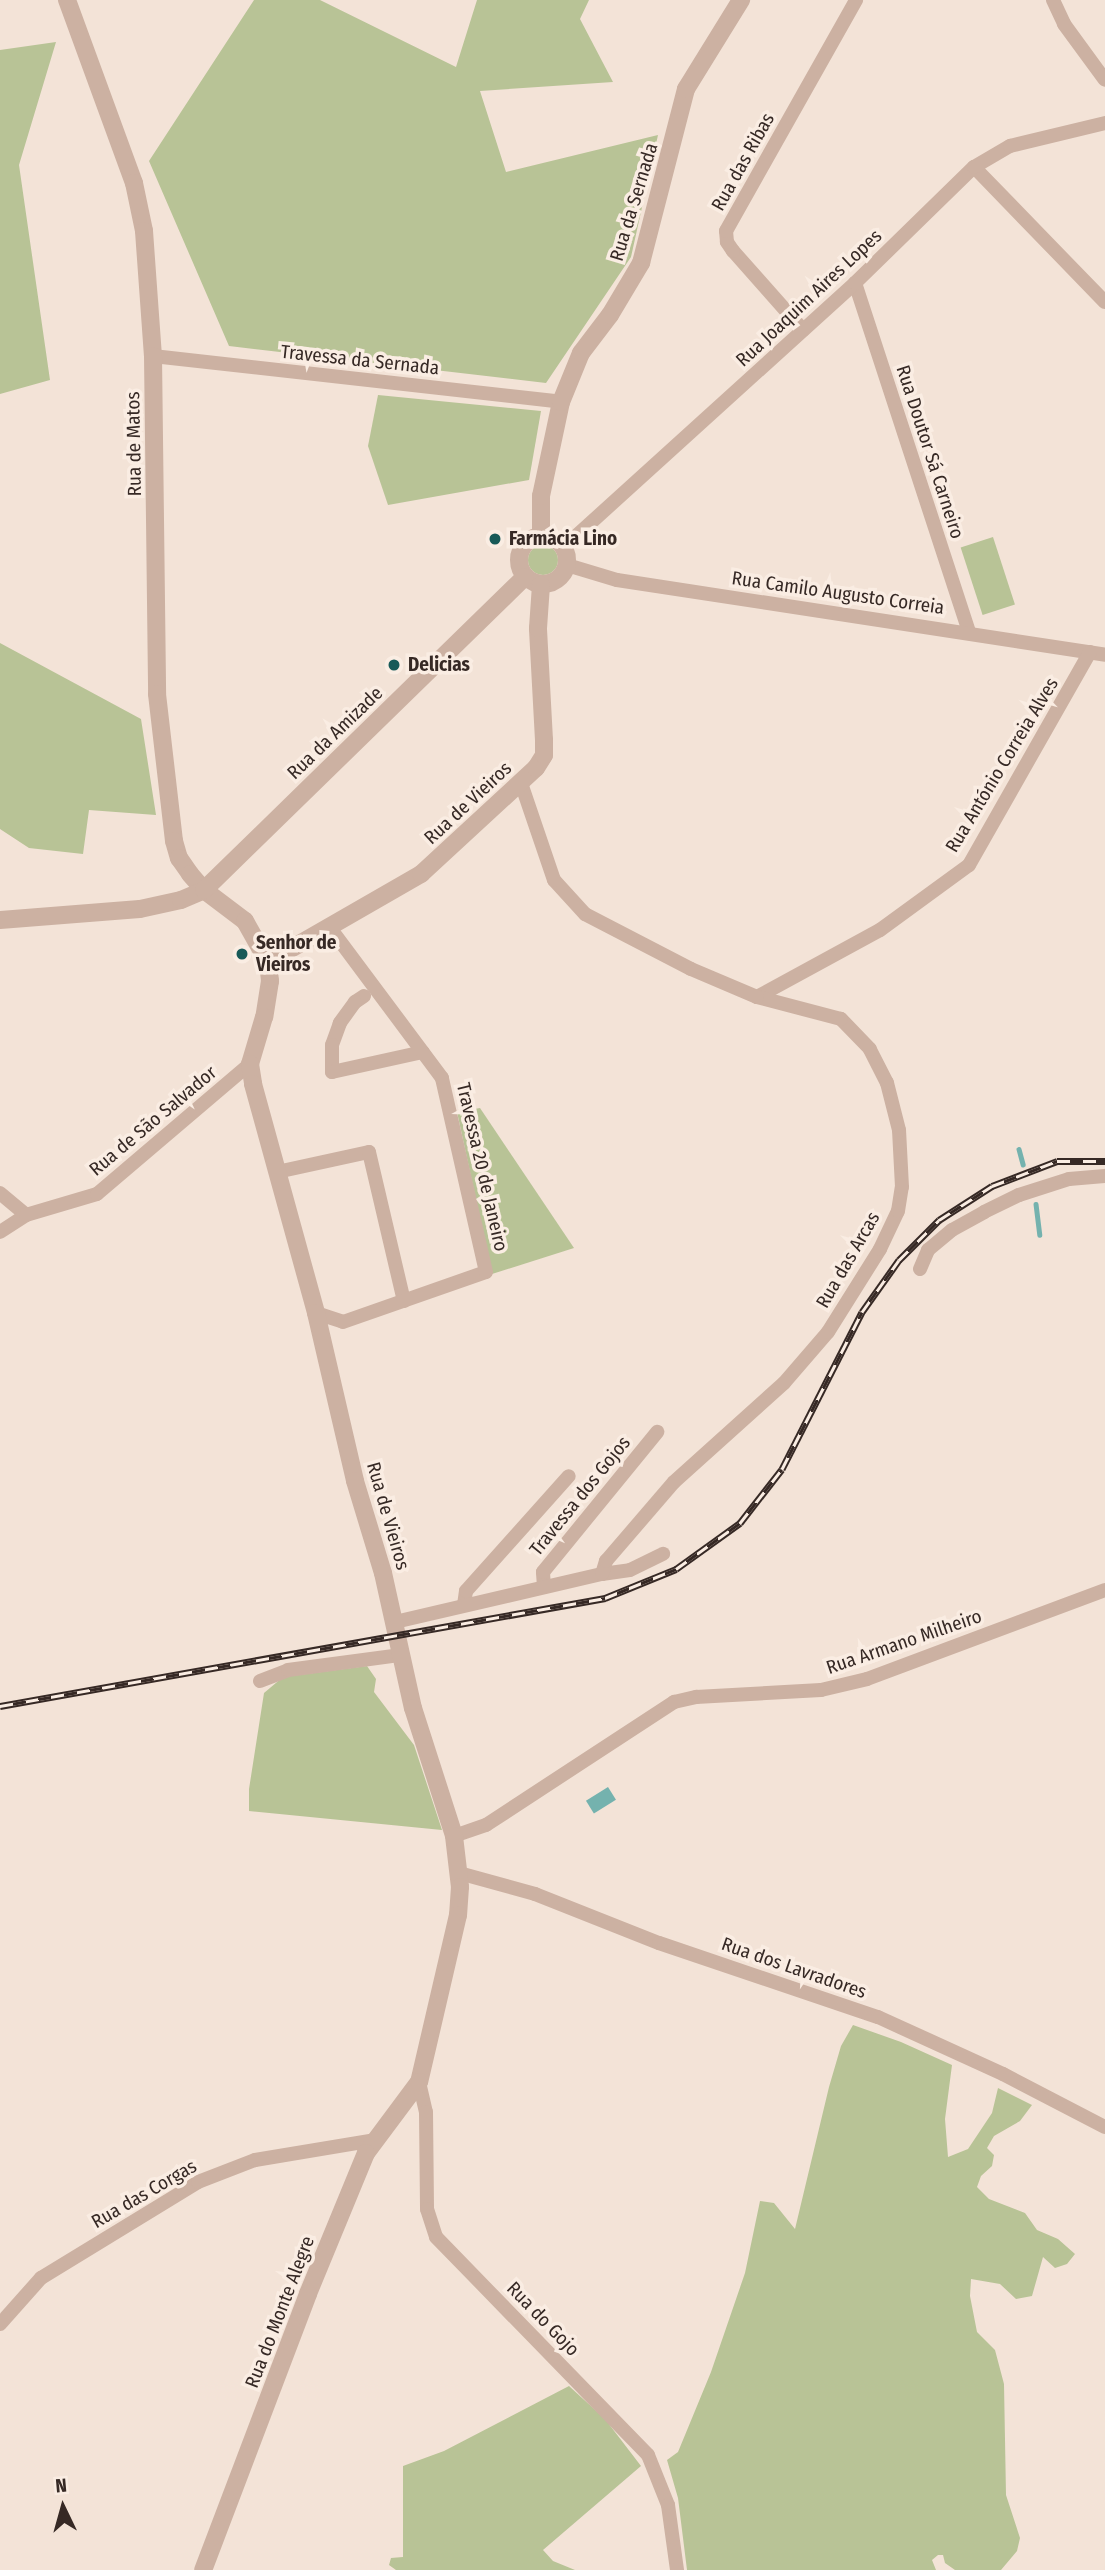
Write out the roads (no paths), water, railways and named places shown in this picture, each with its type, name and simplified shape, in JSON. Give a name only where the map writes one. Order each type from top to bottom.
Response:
[{"type":"street","name":"Rua de Matos","points":[[67,0],[134,183],[144,231],[153,356],[157,694],[174,841],[179,858],[204,890]]},
{"type":"street","name":"Rua da Sernada","points":[[541,536],[541,496],[561,402],[581,353],[610,315],[641,263],[686,89],[741,0]]},
{"type":"street","name":"Rua das Ribas","points":[[803,330],[733,251],[727,242],[726,231],[856,0]]},
{"type":"street","points":[[1053,0],[1064,23],[1105,79]]},
{"type":"street","name":"Rua Joaquim Aires Lopes","points":[[566,556],[974,167],[1010,146],[1105,123]]},
{"type":"street","points":[[974,167],[1105,302]]},
{"type":"street","name":"Rua Doutor Sá Carneiro","points":[[855,283],[969,632]]},
{"type":"street","name":"Travessa da Sernada","points":[[153,356],[561,402]]},
{"type":"street","points":[[541,536],[554,538],[566,556],[561,577],[533,581],[519,563],[522,548],[533,538],[541,536]]},
{"type":"street","name":"Rua Camilo Augusto Correia","points":[[566,556],[617,580],[1098,653]]},
{"type":"street","name":"Rua da Amizade","points":[[204,890],[533,581]]},
{"type":"street","name":"Rua de Vieiros","points":[[268,962],[421,874],[521,783],[544,755],[533,581]]},
{"type":"street","name":"Rua António Correia Alves","points":[[757,997],[880,930],[969,864],[1098,653]]},
{"type":"street","name":"Rua das Arcas","points":[[521,783],[554,880],[585,914],[691,970],[757,997],[841,1019],[870,1049],[887,1083],[899,1130],[902,1187],[898,1211],[880,1249],[828,1332],[785,1383],[674,1482],[606,1561],[602,1574]]},
{"type":"street","points":[[0,920],[140,909],[181,900],[204,890],[245,921],[268,962],[270,981],[264,1017],[250,1064]]},
{"type":"street","name":"Travessa 20 de Janeiro","points":[[316,1313],[343,1322],[486,1272],[442,1078],[330,928]]},
{"type":"street","points":[[364,996],[355,1002],[340,1023],[332,1045],[332,1072],[424,1052]]},
{"type":"street","name":"Rua de Vieiros","points":[[250,1064],[316,1313],[355,1481],[395,1622],[413,1709],[454,1836],[459,1873],[458,1915],[419,2082]]},
{"type":"street","name":"Rua de São Salvador","points":[[0,1232],[26,1215],[97,1194],[250,1064]]},
{"type":"street","points":[[277,1172],[369,1152],[404,1301]]},
{"type":"street","points":[[920,1269],[928,1250],[952,1230],[984,1212],[1019,1195],[1069,1179],[1105,1176]]},
{"type":"street","points":[[0,1193],[26,1215]]},
{"type":"street","name":"Travessa dos Gojos","points":[[544,1587],[543,1572],[657,1432]]},
{"type":"street","points":[[464,1605],[466,1591],[569,1476]]},
{"type":"street","points":[[395,1622],[629,1570],[663,1554]]},
{"type":"street","name":"Rua Armano Milheiro","points":[[454,1836],[486,1825],[674,1702],[696,1697],[821,1690],[867,1679],[1105,1590]]},
{"type":"street","points":[[260,1681],[288,1670],[401,1655]]},
{"type":"street","name":"Rua dos Lavradores","points":[[459,1873],[535,1894],[659,1943],[878,2017],[1003,2074],[1105,2127]]},
{"type":"street","name":"Rua do Monte Alegre","points":[[203,2570],[308,2294],[374,2140],[419,2082]]},
{"type":"street","name":"Rua do Gojo","points":[[419,2082],[426,2112],[427,2209],[436,2237],[463,2268],[500,2300],[648,2455],[668,2505],[677,2570]]},
{"type":"street","name":"Rua das Corgas","points":[[0,2324],[41,2278],[198,2182],[255,2160],[374,2140]]},
{"type":"water","points":[[608,1787],[616,1800],[594,1813],[586,1801]]},
{"type":"waterway","points":[[1019,1149],[1023,1164]]},
{"type":"waterway","points":[[1036,1204],[1040,1235]]},
{"type":"railway","points":[[0,1706],[605,1598],[676,1569],[740,1523],[782,1469],[862,1312],[899,1260],[939,1220],[992,1186],[1057,1161],[1105,1161]]},
{"type":"place","name":"Farmácia Lino","points":[[495,539]]},
{"type":"place","name":"Delicias","points":[[394,665]]},
{"type":"place","name":"Senhor de Vieiros","points":[[242,954]]}]
